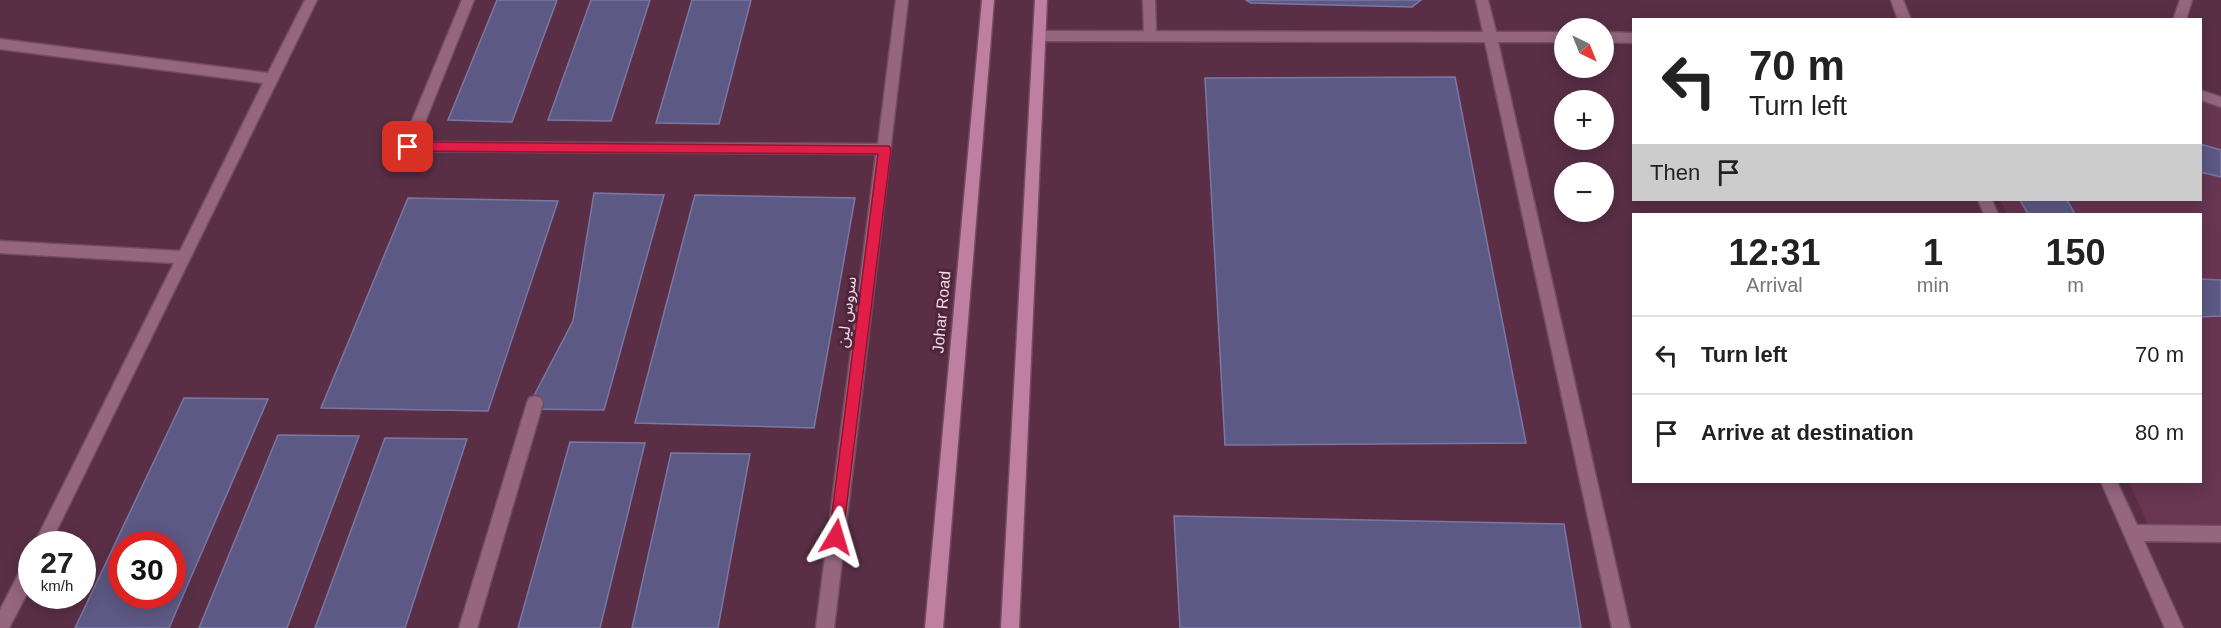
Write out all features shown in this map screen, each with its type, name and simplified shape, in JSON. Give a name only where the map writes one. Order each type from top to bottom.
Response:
[{"type":"main road","name":"Johar Road","points":[[934,628],[988,0]]},
{"type":"main road","points":[[1010,628],[1041,0]]},
{"type":"street","points":[[48,531],[311,0]]},
{"type":"street","points":[[468,0],[408,147],[885,149]]},
{"type":"street","name":"سروس لین","points":[[825,628],[902,0]]},
{"type":"street","points":[[1149,0],[1150,36]]},
{"type":"street","points":[[1482,0],[1621,628]]},
{"type":"street","points":[[1897,0],[1904,18]]},
{"type":"street","points":[[2180,18],[2186,0]]},
{"type":"street","points":[[1039,36],[1554,37]]},
{"type":"street","points":[[1614,37],[1632,38]]},
{"type":"street","points":[[0,44],[273,79]]},
{"type":"street","points":[[2202,96],[2221,102]]},
{"type":"street","points":[[0,247],[184,257]]},
{"type":"street","points":[[468,628],[535,403]]},
{"type":"street","points":[[2109,483],[2174,628]]},
{"type":"street","points":[[2132,532],[2221,534]]},
{"type":"street","points":[[0,628],[18,593]]},
{"type":"shaded area","points":[[2202,100],[2221,107],[2221,534],[2152,533],[2129,483],[2202,483],[2202,213],[2006,213],[2000,201],[2202,201]]},
{"type":"building","points":[[497,0],[557,0],[512,122],[448,120]]},
{"type":"building","points":[[591,0],[650,0],[611,121],[548,120]]},
{"type":"building","points":[[692,0],[751,0],[719,124],[656,123]]},
{"type":"building","points":[[1246,0],[1421,0],[1412,7],[1251,3]]},
{"type":"building","points":[[1455,77],[1526,443],[1225,445],[1205,78]]},
{"type":"building","points":[[2202,145],[2221,150],[2221,177],[2202,172]]},
{"type":"building","points":[[594,193],[664,195],[604,410],[527,409],[573,321]]},
{"type":"building","points":[[695,195],[855,198],[814,428],[635,423]]},
{"type":"building","points":[[408,198],[558,201],[488,411],[321,408]]},
{"type":"building","points":[[2021,201],[2068,201],[2074,213],[2027,213]]},
{"type":"building","points":[[2202,279],[2221,280],[2221,316],[2202,317]]},
{"type":"building","points":[[184,398],[268,399],[186,589],[186,531],[121,531]]},
{"type":"building","points":[[278,435],[359,436],[287,628],[199,628]]},
{"type":"building","points":[[385,438],[467,439],[405,628],[315,628]]},
{"type":"building","points":[[570,442],[645,443],[600,628],[518,628]]},
{"type":"building","points":[[671,453],[750,454],[718,628],[632,628]]},
{"type":"building","points":[[1174,516],[1564,524],[1581,628],[1180,628]]},
{"type":"building","points":[[108,558],[108,609],[177,609],[169,628],[75,628],[84,609],[96,609],[96,584]]},
{"type":"route","points":[[408,147],[885,149],[836,537]]}]
